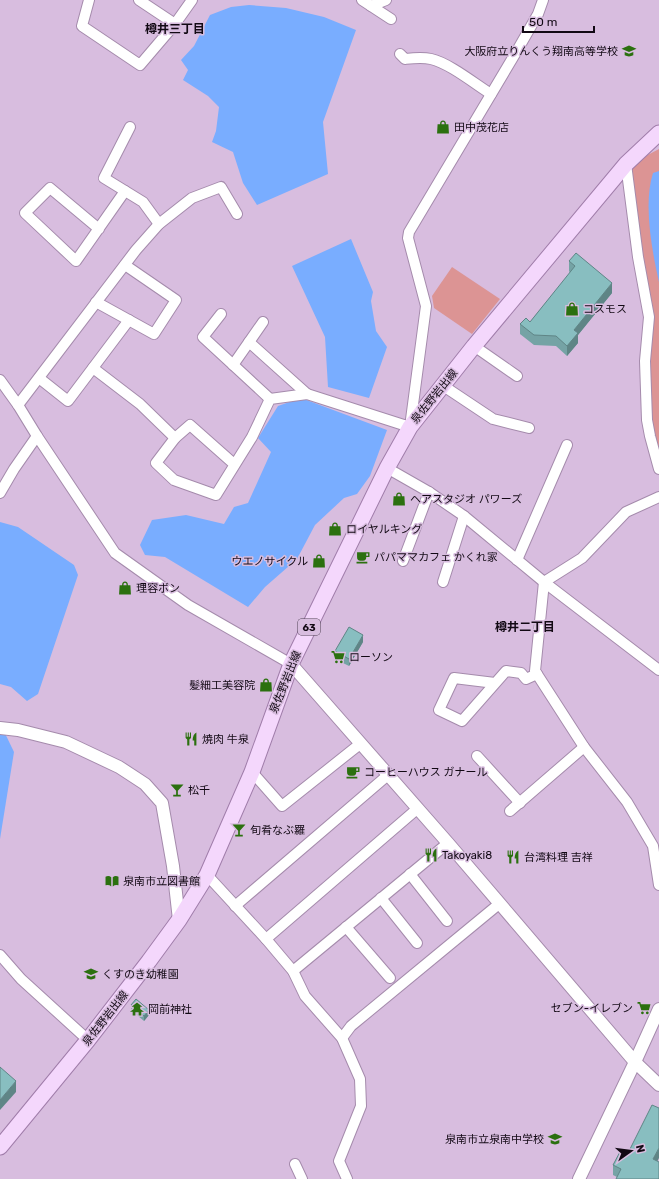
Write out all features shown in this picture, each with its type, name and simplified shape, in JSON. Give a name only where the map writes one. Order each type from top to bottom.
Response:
[{"type":"main road","name":"泉佐野岩出線","points":[[0,1147],[88,1040],[149,961],[179,920],[207,875],[252,772],[291,664],[387,468],[410,427],[474,346],[626,164],[659,133]]},
{"type":"street","points":[[89,0],[82,26],[140,65],[175,24],[192,0]]},
{"type":"street","points":[[139,0],[175,24]]},
{"type":"street","points":[[362,0],[391,19]]},
{"type":"street","points":[[371,6],[386,0]]},
{"type":"street","points":[[249,342],[307,394],[410,427],[426,306],[408,238],[409,232],[518,49],[539,2]]},
{"type":"street","points":[[400,54],[405,59],[419,58],[442,62],[491,94]]},
{"type":"street","points":[[130,127],[104,178],[143,202],[160,224]]},
{"type":"street","points":[[626,164],[638,256],[649,317],[645,361],[647,420],[659,469]]},
{"type":"street","points":[[18,404],[136,250],[160,224],[192,198],[221,187],[237,214]]},
{"type":"street","points":[[99,229],[50,188],[25,213],[76,262],[99,229],[125,191]]},
{"type":"street","points":[[96,302],[154,334],[176,300],[125,265]]},
{"type":"street","points":[[221,314],[203,337],[270,399]]},
{"type":"street","points":[[39,378],[68,401],[129,320]]},
{"type":"street","points":[[233,365],[263,322]]},
{"type":"street","points":[[474,346],[517,376]]},
{"type":"street","points":[[93,368],[140,404],[175,438]]},
{"type":"street","points":[[0,380],[18,404],[37,436],[115,553],[188,605],[291,664],[448,843],[498,904],[636,1062],[659,1085]]},
{"type":"street","points":[[442,385],[492,419],[529,428]]},
{"type":"street","points":[[270,399],[307,394]]},
{"type":"street","points":[[234,464],[190,425],[175,438],[156,464],[174,480],[216,495],[252,437],[270,399]]},
{"type":"street","points":[[0,493],[14,469],[37,436]]},
{"type":"street","points":[[517,560],[567,445]]},
{"type":"street","points":[[387,468],[429,492],[464,516],[544,582],[659,670]]},
{"type":"street","points":[[403,561],[429,492]]},
{"type":"street","points":[[544,582],[582,558],[626,512],[659,497]]},
{"type":"street","points":[[443,582],[464,516]]},
{"type":"street","points":[[544,582],[535,671],[584,747],[627,802],[653,846],[659,885]]},
{"type":"street","points":[[495,683],[454,678],[439,710],[462,721],[506,671],[521,672],[526,678],[537,674]]},
{"type":"street","points":[[0,728],[18,730],[66,742],[119,767],[145,784],[162,803],[173,866],[179,920]]},
{"type":"street","points":[[252,772],[282,806],[360,744]]},
{"type":"street","points":[[510,811],[584,747]]},
{"type":"street","points":[[477,756],[520,803]]},
{"type":"street","points":[[235,906],[388,775]]},
{"type":"street","points":[[266,939],[417,809]]},
{"type":"street","points":[[293,971],[448,843]]},
{"type":"street","points":[[410,874],[446,921]]},
{"type":"street","points":[[207,875],[266,939],[293,971],[305,996],[342,1038],[360,1079],[361,1106],[340,1161],[346,1178]]},
{"type":"street","points":[[381,898],[417,943]]},
{"type":"street","points":[[342,1038],[351,1026],[498,904]]},
{"type":"street","points":[[346,927],[390,978]]},
{"type":"street","points":[[0,955],[21,979],[88,1040]]},
{"type":"street","points":[[579,1179],[658,1016]]},
{"type":"street","points":[[295,1164],[301,1179]]},
{"type":"shaded area","points":[[659,149],[659,455],[651,430],[648,349],[631,167],[640,159]]},
{"type":"shaded area","points":[[452,267],[500,299],[472,334],[434,308],[432,296]]},
{"type":"water","points":[[249,5],[286,8],[324,17],[356,30],[323,122],[328,174],[257,205],[243,183],[233,152],[212,142],[216,131],[219,107],[208,96],[183,80],[188,70],[181,60],[194,46],[210,15],[231,7]]},
{"type":"water","points":[[659,171],[659,282],[651,242],[649,199],[653,173]]},
{"type":"water","points":[[351,239],[373,292],[371,301],[376,331],[387,347],[369,398],[328,387],[325,337],[292,266]]},
{"type":"water","points":[[301,398],[387,430],[370,476],[357,494],[344,498],[315,525],[297,559],[265,587],[248,607],[165,557],[145,555],[140,545],[152,520],[186,515],[224,524],[234,507],[248,503],[271,452],[258,438],[278,406]]},
{"type":"water","points":[[0,522],[18,527],[74,565],[78,575],[38,694],[27,701],[11,687],[0,684]]},
{"type":"water","points":[[0,723],[14,752],[0,839]]},
{"type":"building","points":[[576,253],[612,283],[574,330],[578,333],[567,346],[556,336],[534,335],[520,324],[526,318],[530,322],[575,266],[569,261]]},
{"type":"building","points":[[349,627],[363,635],[349,659],[335,651]]},
{"type":"building","points":[[136,999],[149,1010],[144,1016],[131,1005]]},
{"type":"building","points":[[0,1067],[16,1081],[0,1100]]},
{"type":"building","points":[[652,1105],[659,1108],[659,1148],[653,1159],[659,1162],[659,1179],[616,1179],[621,1169],[613,1165],[621,1150],[628,1153]]},
{"type":"place","name":"大阪府立りんくう翔南高等学校","points":[[629,51]]},
{"type":"place","name":"田中茂花店","points":[[443,127]]},
{"type":"place","name":"コスモス","points":[[572,309]]},
{"type":"place","name":"ヘアスタジオ パワーズ","points":[[399,499]]},
{"type":"place","name":"ロイヤルキング","points":[[335,529]]},
{"type":"place","name":"パパママカフェ かくれ家","points":[[363,557]]},
{"type":"place","name":"ウエノサイクル","points":[[319,561]]},
{"type":"place","name":"理容ボン","points":[[125,588]]},
{"type":"place","name":"ローソン","points":[[338,657]]},
{"type":"place","name":"髪細工美容院","points":[[266,685]]},
{"type":"place","name":"焼肉 牛泉","points":[[191,739]]},
{"type":"place","name":"コーヒーハウス ガナール","points":[[353,772]]},
{"type":"place","name":"松千","points":[[177,790]]},
{"type":"place","name":"旬肴なぶ羅","points":[[239,830]]},
{"type":"place","name":"Takoyaki8","points":[[431,855]]},
{"type":"place","name":"台湾料理 吉祥","points":[[513,857]]},
{"type":"place","name":"泉南市立図書館","points":[[112,881]]},
{"type":"place","name":"くすのき幼稚園","points":[[91,974]]},
{"type":"place","name":"セブン-イレブン","points":[[644,1008]]},
{"type":"place","name":"岡前神社","points":[[137,1009]]},
{"type":"place","name":"泉南市立泉南中学校","points":[[555,1139]]},
{"type":"district","name":"樽井三丁目","points":[[175,29]]},
{"type":"district","name":"樽井二丁目","points":[[525,627]]}]
